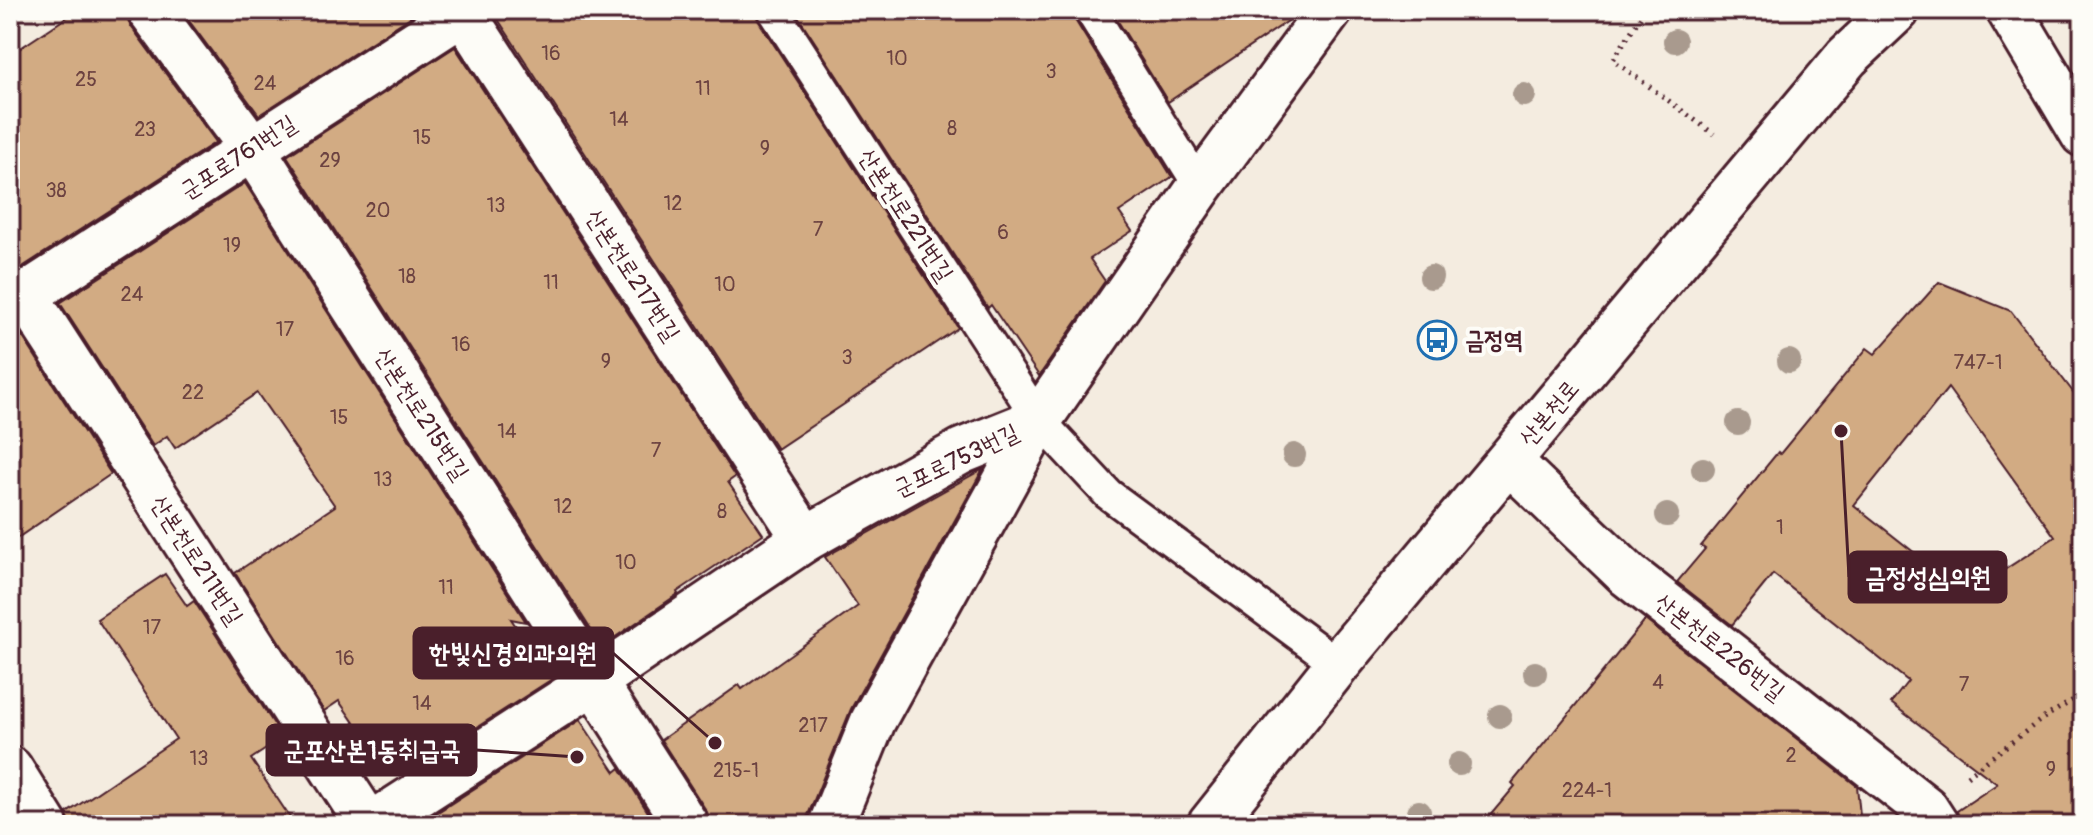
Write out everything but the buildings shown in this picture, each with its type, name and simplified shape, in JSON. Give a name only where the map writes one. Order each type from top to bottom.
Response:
[{"type":"street","name":"산본천로215번길","points":[[150,10],[252,148],[686,825]]},
{"type":"street","name":"군포로753번길","points":[[370,825],[593,682],[805,539],[962,451],[1039,420],[1200,187],[1330,10]]},
{"type":"street","name":"산본천로","points":[[1210,825],[1338,664],[1847,57],[1897,10]]},
{"type":"street","points":[[2009,10],[2083,134]]},
{"type":"street","name":"군포로761번길","points":[[17,300],[464,11]]},
{"type":"street","name":"산본천로217번길","points":[[464,11],[805,539]]},
{"type":"street","name":"산본천로211번길","points":[[17,300],[370,825]]},
{"type":"street","points":[[831,825],[873,721],[1039,420]]},
{"type":"street","name":"산본천로226번길","points":[[1509,461],[1628,575],[1924,819]]},
{"type":"street","points":[[10,769],[45,825]]},
{"type":"lane","name":"산본천로221번길","points":[[773,10],[1039,420],[1108,494],[1338,664]]},
{"type":"lane","points":[[1090,10],[1200,187]]},
{"type":"path","points":[[1645,10],[1613,60],[1757,165]]},
{"type":"path","points":[[1924,819],[2042,719],[2083,694]]},
{"type":"place","name":"금정역","points":[[1437,340]]},
{"type":"place","name":"금정성심의원","points":[[1841,431]]},
{"type":"place","name":"한빛신경외과의원","points":[[715,743]]},
{"type":"place","name":"군포산본1동취급국","points":[[577,757]]}]
